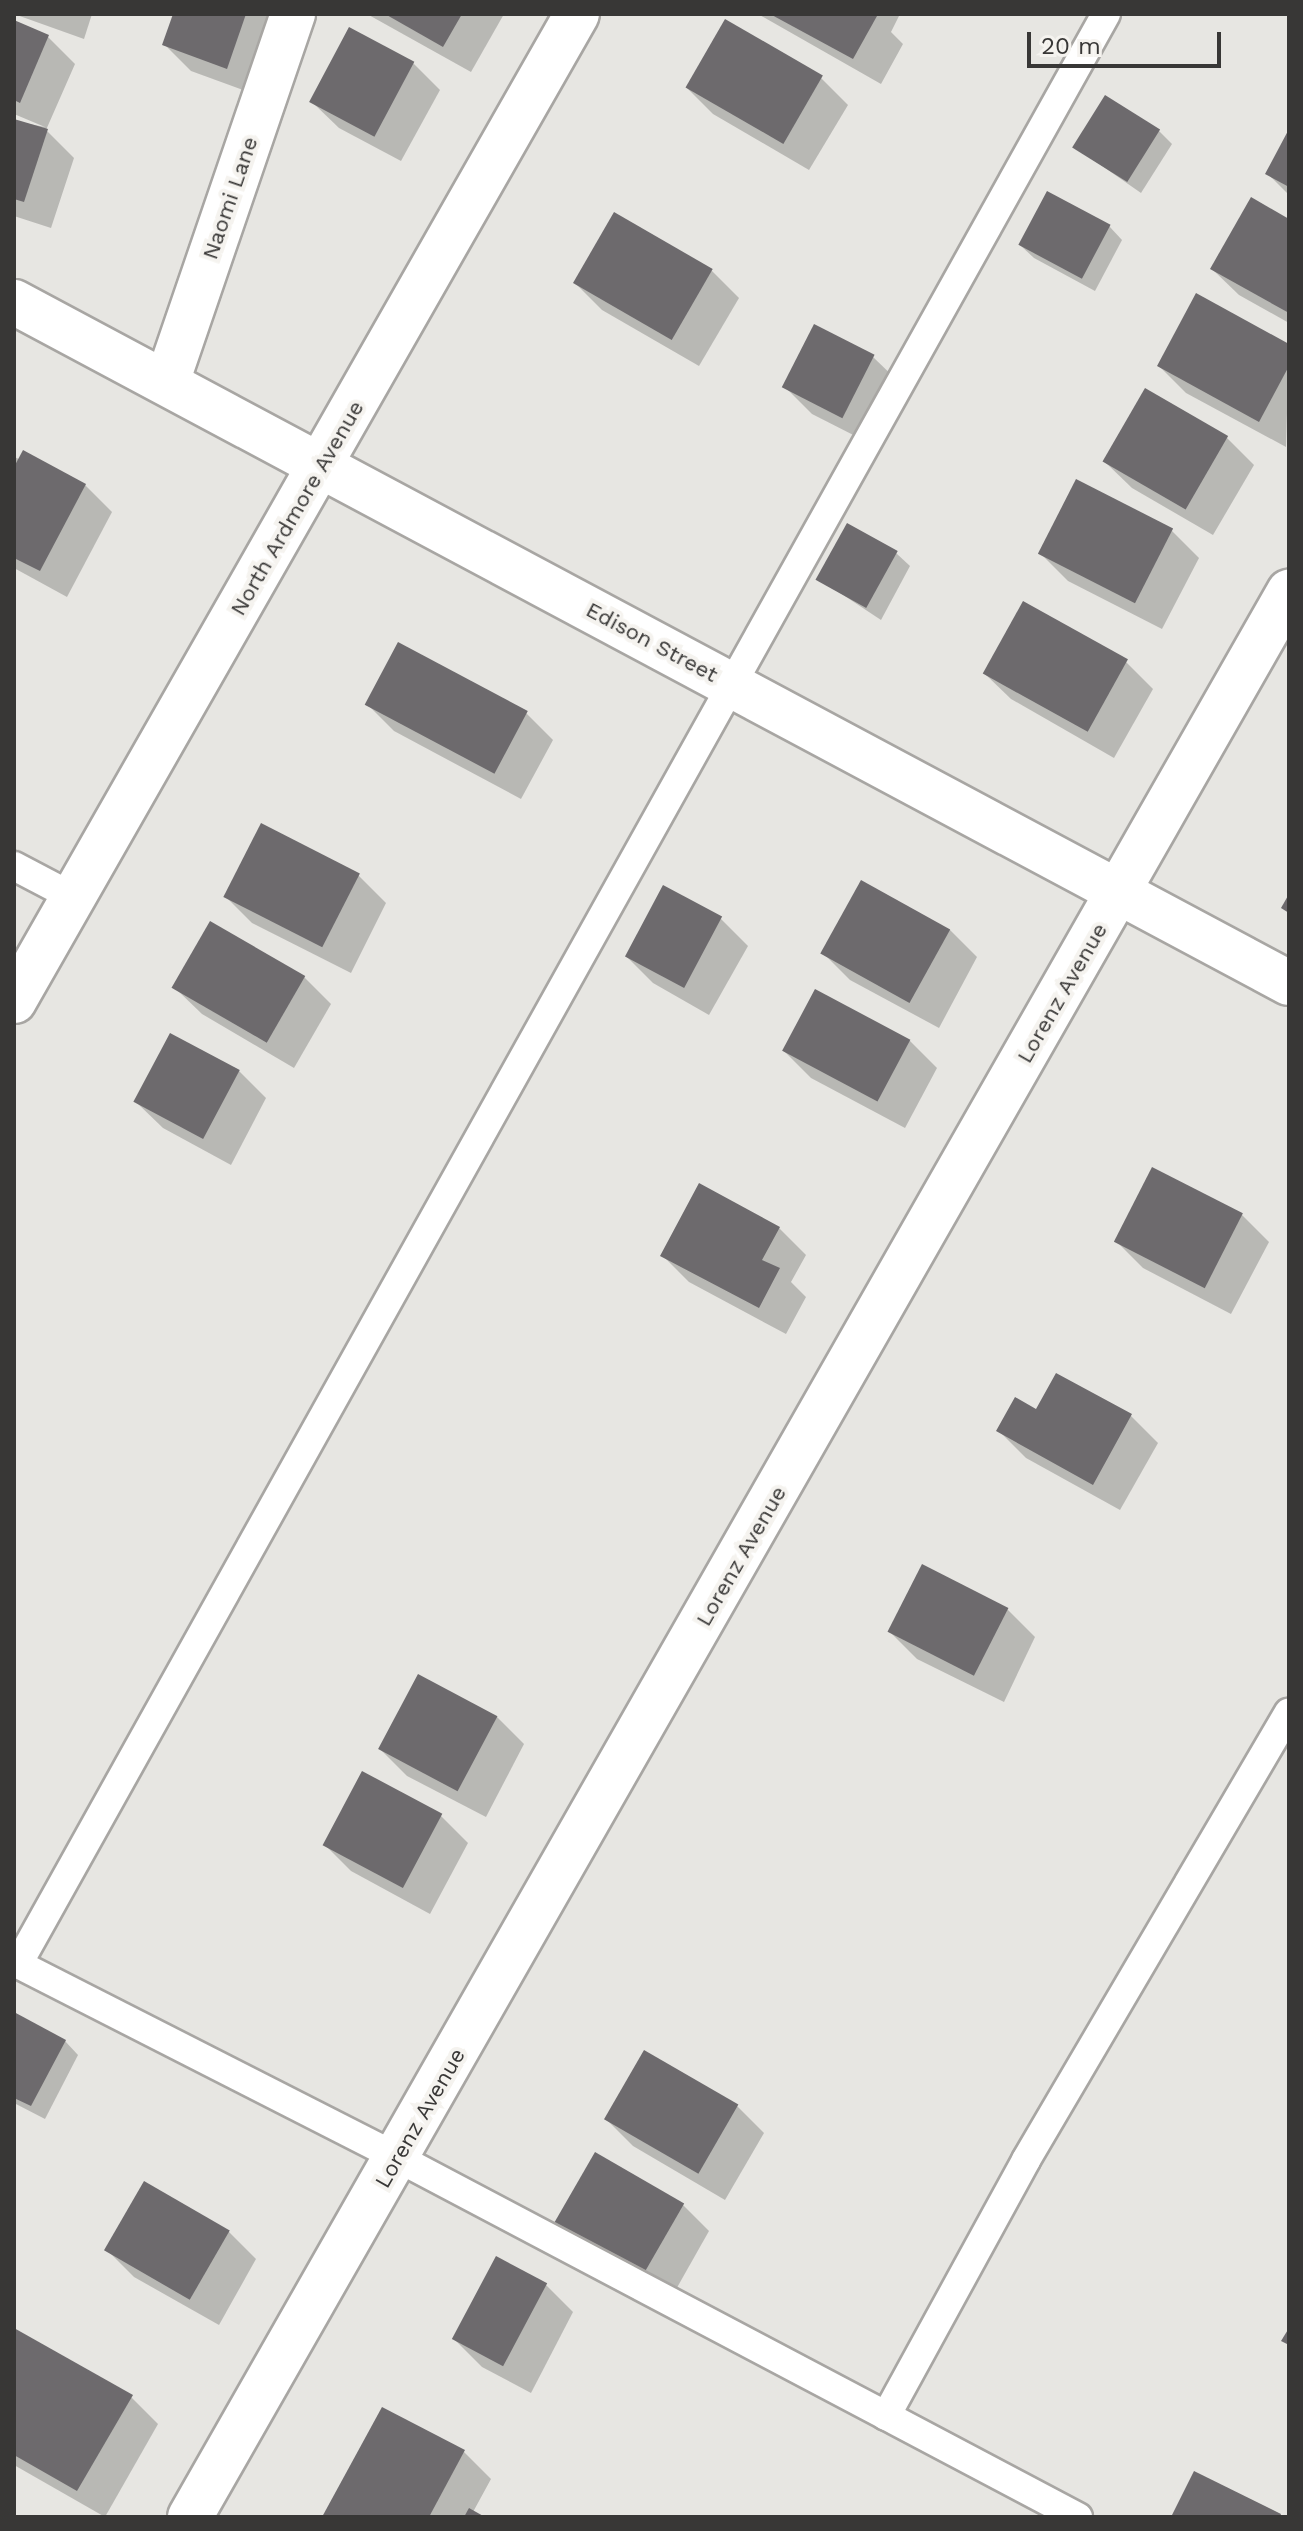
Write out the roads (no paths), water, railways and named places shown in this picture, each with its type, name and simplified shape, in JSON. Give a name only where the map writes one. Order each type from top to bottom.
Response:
[{"type":"street","name":"Naomi Lane","points":[[167,382],[293,14]]},
{"type":"street","name":"North Ardmore Avenue","points":[[14,1001],[322,466],[577,14]]},
{"type":"street","name":"Edison Street","points":[[14,302],[1289,983]]},
{"type":"street","name":"Lorenz Avenue","points":[[190,2517],[398,2158],[1289,592]]},
{"type":"lane","points":[[1078,2517],[398,2158],[16,1963],[1106,14]]},
{"type":"lane","points":[[14,866],[73,897]]},
{"type":"lane","points":[[886,2416],[1026,2160],[1289,1712]]}]
